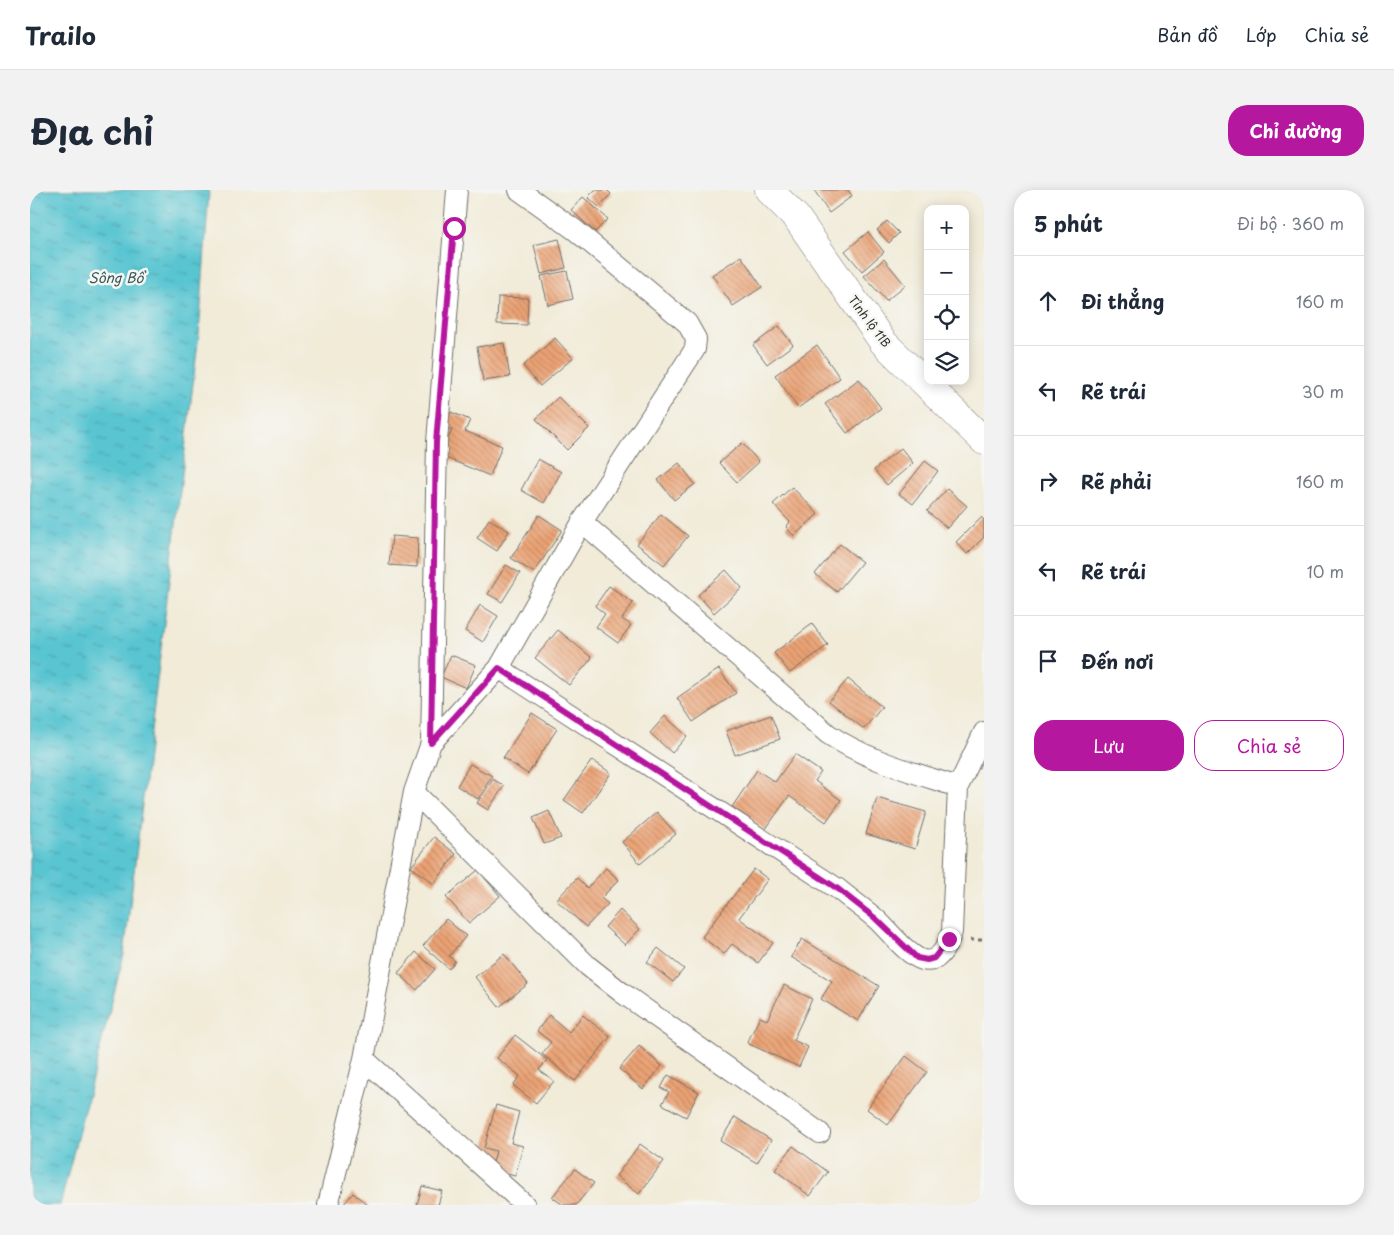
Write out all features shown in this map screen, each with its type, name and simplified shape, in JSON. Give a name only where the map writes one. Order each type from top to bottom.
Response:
[{"type":"main road","name":"Tỉnh lộ 11B","points":[[769,190],[796,217],[883,342],[984,441]]},
{"type":"street","points":[[328,1205],[364,1059],[414,792],[431,743],[436,442],[457,190]]},
{"type":"street","points":[[431,743],[499,668],[582,522],[695,349],[696,339],[687,323],[575,230],[519,190]]},
{"type":"street","points":[[582,522],[828,734],[872,758],[958,787]]},
{"type":"street","points":[[499,668],[838,889],[875,918],[910,954],[922,960],[934,958],[946,946],[952,932],[958,787],[984,732]]},
{"type":"street","points":[[414,792],[588,966],[621,992],[820,1134]]},
{"type":"street","points":[[364,1059],[525,1205]]},
{"type":"water","name":"Sông Bồ","points":[[30,190],[209,190],[199,334],[124,954],[60,1205],[30,1205]]},
{"type":"building","points":[[595,190],[607,190],[611,194],[599,207],[588,197]]},
{"type":"building","points":[[814,190],[848,190],[852,196],[829,213]]},
{"type":"building","points":[[583,197],[608,219],[595,232],[571,210]]},
{"type":"building","points":[[887,221],[899,233],[889,243],[877,230]]},
{"type":"building","points":[[868,232],[884,252],[862,271],[845,251]]},
{"type":"building","points":[[559,239],[566,268],[541,274],[534,245]]},
{"type":"building","points":[[741,256],[762,287],[733,306],[712,275]]},
{"type":"building","points":[[884,259],[905,285],[886,301],[864,276]]},
{"type":"building","points":[[567,271],[573,299],[548,305],[541,276]]},
{"type":"building","points":[[498,297],[528,298],[527,325],[497,324]]},
{"type":"building","points":[[779,326],[793,345],[767,364],[753,345]]},
{"type":"building","points":[[555,338],[573,358],[540,386],[523,366]]},
{"type":"building","points":[[504,343],[510,377],[483,381],[477,347]]},
{"type":"building","points":[[817,345],[840,378],[798,408],[775,375]]},
{"type":"building","points":[[859,379],[881,408],[847,433],[825,404]]},
{"type":"building","points":[[558,397],[589,428],[567,450],[536,419]]},
{"type":"building","points":[[451,412],[470,420],[465,431],[502,446],[490,476],[441,456],[452,430],[445,427]]},
{"type":"building","points":[[742,443],[759,462],[737,482],[719,463]]},
{"type":"building","points":[[901,448],[913,463],[887,485],[874,470]]},
{"type":"building","points":[[538,459],[561,472],[544,503],[521,490]]},
{"type":"building","points":[[925,461],[938,471],[913,504],[899,494]]},
{"type":"building","points":[[679,463],[695,484],[674,500],[658,480]]},
{"type":"building","points":[[792,487],[818,514],[794,536],[786,527],[790,522],[773,504]]},
{"type":"building","points":[[947,489],[967,506],[947,528],[927,511]]},
{"type":"building","points":[[661,514],[688,536],[664,565],[637,544]]},
{"type":"building","points":[[539,515],[562,530],[534,573],[511,558]]},
{"type":"building","points":[[981,517],[984,520],[984,537],[967,554],[956,542]]},
{"type":"building","points":[[489,519],[509,531],[497,551],[477,538]]},
{"type":"building","points":[[392,536],[418,538],[417,567],[389,565]]},
{"type":"building","points":[[840,544],[862,562],[837,592],[815,574]]},
{"type":"building","points":[[506,565],[520,573],[502,602],[488,594]]},
{"type":"building","points":[[726,570],[742,588],[714,613],[698,595]]},
{"type":"building","points":[[609,586],[633,603],[622,619],[631,625],[618,643],[596,627],[605,614],[595,606]]},
{"type":"building","points":[[480,605],[498,616],[483,642],[465,631]]},
{"type":"building","points":[[812,624],[828,645],[790,673],[774,653]]},
{"type":"building","points":[[558,630],[592,658],[569,685],[535,658]]},
{"type":"building","points":[[451,655],[476,665],[466,688],[441,677]]},
{"type":"building","points":[[719,669],[736,693],[693,722],[677,698]]},
{"type":"building","points":[[848,679],[882,707],[864,729],[829,701]]},
{"type":"building","points":[[532,713],[557,729],[528,774],[503,758]]},
{"type":"building","points":[[771,715],[780,739],[735,755],[726,731]]},
{"type":"building","points":[[665,716],[687,736],[672,753],[650,733]]},
{"type":"building","points":[[795,754],[821,772],[815,781],[841,800],[826,822],[789,796],[765,830],[732,807],[757,770],[775,782]]},
{"type":"building","points":[[592,760],[611,773],[583,813],[564,800]]},
{"type":"building","points":[[470,764],[492,776],[478,799],[457,786]]},
{"type":"building","points":[[493,779],[504,786],[488,810],[477,803]]},
{"type":"building","points":[[877,798],[926,812],[915,849],[866,834]]},
{"type":"building","points":[[549,811],[561,838],[544,844],[533,818]]},
{"type":"building","points":[[657,812],[676,834],[640,864],[622,842]]},
{"type":"building","points":[[434,837],[456,854],[434,884],[411,867]]},
{"type":"building","points":[[606,868],[619,880],[601,898],[608,904],[586,927],[556,900],[577,878],[587,888]]},
{"type":"building","points":[[754,869],[768,879],[739,918],[773,943],[758,963],[732,944],[724,954],[702,937]]},
{"type":"building","points":[[478,870],[500,896],[469,923],[446,897]]},
{"type":"building","points":[[620,910],[640,929],[625,945],[605,927]]},
{"type":"building","points":[[446,919],[466,936],[449,956],[455,961],[449,969],[423,946]]},
{"type":"building","points":[[802,939],[879,986],[858,1021],[821,999],[832,981],[791,957]]},
{"type":"building","points":[[658,948],[684,969],[673,982],[647,962]]},
{"type":"building","points":[[416,952],[435,969],[417,990],[398,973]]},
{"type":"building","points":[[504,954],[528,984],[499,1007],[475,977]]},
{"type":"building","points":[[784,985],[812,999],[793,1040],[808,1047],[799,1067],[747,1043],[760,1017],[767,1020]]},
{"type":"building","points":[[549,1015],[569,1032],[583,1015],[610,1037],[575,1081],[542,1054],[551,1042],[537,1031]]},
{"type":"building","points":[[515,1035],[547,1060],[539,1070],[554,1081],[536,1103],[513,1085],[520,1076],[497,1058]]},
{"type":"building","points":[[639,1046],[662,1066],[643,1089],[619,1069]]},
{"type":"building","points":[[906,1056],[927,1072],[888,1125],[867,1109]]},
{"type":"building","points":[[668,1075],[699,1092],[686,1117],[662,1104],[669,1092],[661,1088]]},
{"type":"building","points":[[496,1105],[519,1112],[511,1143],[523,1146],[515,1176],[491,1170],[496,1151],[484,1148]]},
{"type":"building","points":[[735,1117],[771,1140],[757,1163],[720,1141]]},
{"type":"building","points":[[640,1144],[664,1161],[639,1194],[616,1176]]},
{"type":"building","points":[[793,1146],[828,1172],[810,1196],[775,1170]]},
{"type":"building","points":[[575,1169],[594,1183],[576,1205],[563,1205],[552,1197]]},
{"type":"building","points":[[422,1186],[442,1191],[438,1205],[417,1205]]},
{"type":"building","points":[[353,1193],[368,1205],[343,1205]]},
{"type":"route","points":[[454,228],[436,442],[434,657],[431,743],[499,668],[838,889],[875,918],[910,954],[922,960],[934,958],[946,946],[949,939]]}]
